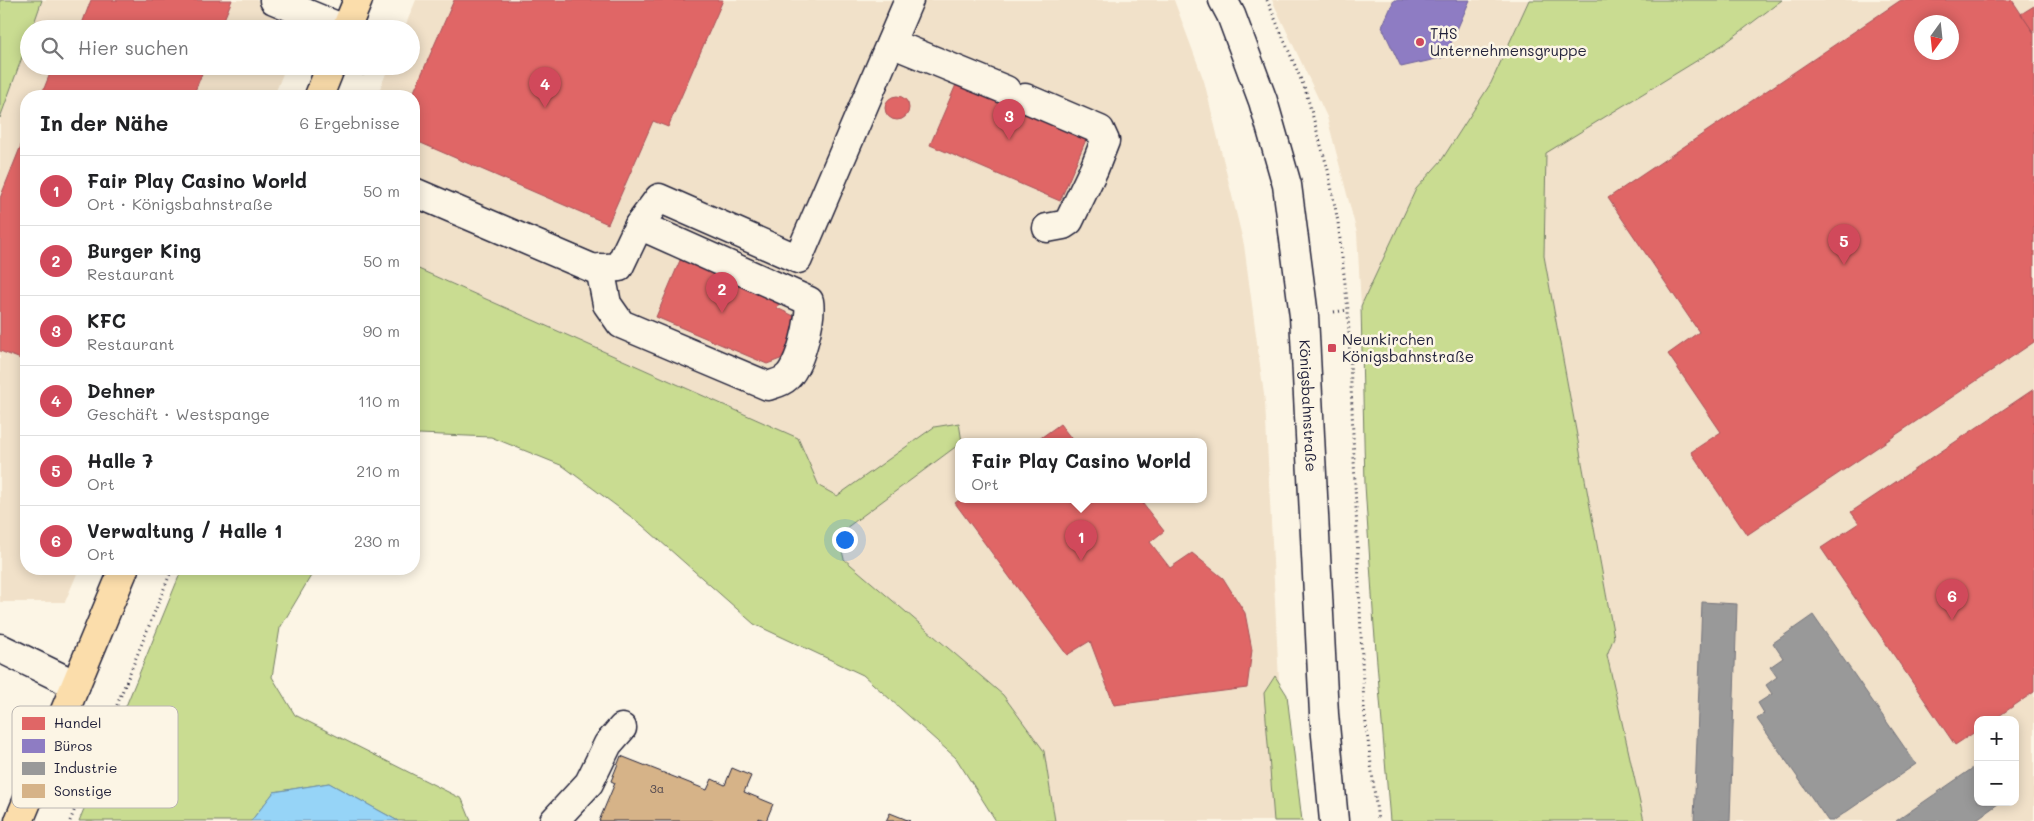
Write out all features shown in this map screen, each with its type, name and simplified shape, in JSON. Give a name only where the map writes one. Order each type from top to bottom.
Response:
[{"type":"main road","points":[[349,20],[358,0]]},
{"type":"main road","points":[[321,90],[327,75]]},
{"type":"main road","points":[[67,706],[122,575]]},
{"type":"main road","points":[[20,821],[25,808]]},
{"type":"street","points":[[274,0],[323,20]]},
{"type":"street","points":[[420,195],[594,269],[619,267],[639,225],[659,198],[798,259],[909,0]]},
{"type":"street","name":"Königsbahnstraße","points":[[1223,0],[1231,15],[1263,101],[1287,185],[1304,316],[1324,714],[1334,821]]},
{"type":"street","points":[[891,43],[1100,130],[1105,141],[1069,221],[1063,226],[1047,228]]},
{"type":"street","points":[[600,268],[607,304],[621,324],[768,386],[787,378],[799,357],[811,311],[809,301],[639,225]]},
{"type":"street","points":[[0,648],[76,685]]},
{"type":"street","points":[[554,821],[589,783],[608,744],[622,728]]},
{"type":"path","points":[[1267,0],[1305,88],[1328,170],[1338,222],[1348,310],[1364,708],[1378,821]]},
{"type":"path","points":[[117,706],[170,575]]},
{"type":"path","points":[[70,821],[75,808]]},
{"type":"shaded area","points":[[42,0],[311,0],[303,20],[35,20]]},
{"type":"shaded area","points":[[416,0],[1174,0],[1204,81],[1244,245],[1265,402],[1286,821],[1055,821],[1044,751],[1003,695],[844,559],[838,534],[798,438],[420,270],[420,90],[379,90],[385,75],[420,75],[420,20],[408,20]]},
{"type":"shaded area","points":[[1272,0],[1529,0],[1492,83],[1441,161],[1416,189],[1361,306],[1357,233],[1327,117]]},
{"type":"shaded area","points":[[1782,0],[2034,0],[2034,819],[2031,821],[1644,821],[1606,654],[1614,637],[1544,256],[1546,152],[1724,44]]},
{"type":"shaded area","points":[[20,63],[20,75],[282,75],[276,90],[20,90],[20,575],[76,575],[65,602],[0,602],[0,118]]},
{"type":"green space","points":[[0,0],[42,0],[35,20],[20,20],[20,63],[0,118]]},
{"type":"green space","points":[[1529,0],[1782,0],[1724,44],[1546,153],[1544,256],[1614,637],[1607,655],[1644,821],[1390,821],[1365,485],[1361,306],[1416,189],[1441,161],[1491,83]]},
{"type":"green space","points":[[420,270],[798,438],[819,486],[837,496],[934,427],[959,423],[961,438],[955,438],[955,447],[838,534],[844,559],[1003,695],[1044,751],[1055,821],[996,821],[956,758],[863,675],[754,624],[642,525],[563,466],[491,437],[420,434]]},
{"type":"green space","points":[[180,575],[311,575],[280,628],[272,677],[295,715],[462,799],[471,821],[398,821],[329,783],[274,792],[251,821],[79,821],[84,808],[178,808],[178,706],[126,706]]},
{"type":"green space","points":[[1275,676],[1287,695],[1302,821],[1274,821],[1264,693]]},
{"type":"water","points":[[329,783],[398,821],[251,821],[274,792]]},
{"type":"building: Handel","points":[[91,0],[232,0],[224,20],[83,20]]},
{"type":"building: Handel","points":[[454,0],[723,0],[668,127],[653,121],[608,224],[420,143],[420,90],[415,90]]},
{"type":"building: Handel","points":[[1901,0],[2012,0],[2034,33],[2034,342],[1747,535],[1691,452],[1721,432],[1668,354],[1699,332],[1608,198]]},
{"type":"building: Handel","points":[[2034,6],[2034,33],[2021,14]]},
{"type":"building: Handel","points":[[49,75],[201,75],[195,90],[43,90]]},
{"type":"building: Handel","points":[[958,80],[1088,135],[1060,201],[930,145]]},
{"type":"building: Handel","points":[[897,96],[906,99],[909,108],[906,117],[897,120],[888,117],[885,108],[888,99]]},
{"type":"building: Handel","points":[[20,148],[20,359],[0,351],[0,198]]},
{"type":"building: Handel","points":[[681,258],[780,300],[777,308],[796,317],[796,327],[783,358],[767,364],[656,317]]},
{"type":"building: Handel","points":[[2034,389],[2034,692],[1999,716],[1974,716],[1974,733],[1955,745],[1821,548],[1859,523],[1851,512]]},
{"type":"building: Handel","points":[[1060,424],[1071,438],[1041,438]]},
{"type":"building: Handel","points":[[955,503],[1144,503],[1143,504],[1164,531],[1150,542],[1170,568],[1192,553],[1223,578],[1245,613],[1252,650],[1247,688],[1114,705],[1090,641],[1067,655]]},
{"type":"building: Büros","name":"THS Unternehmensgruppe","points":[[1394,0],[1470,0],[1445,57],[1401,67],[1382,27]]},
{"type":"building: Industrie","points":[[1702,602],[1737,604],[1730,821],[1694,821]]},
{"type":"building: Industrie","points":[[1813,615],[1916,764],[1833,821],[1828,821],[1757,719],[1764,713],[1758,703],[1772,694],[1766,685],[1777,677],[1770,667],[1783,658],[1773,643]]},
{"type":"building: Industrie","points":[[1973,768],[1974,806],[1995,806],[1974,821],[1896,821]]},
{"type":"building: Sonstige","points":[[621,756],[707,790],[712,779],[725,785],[732,768],[751,776],[744,792],[773,804],[766,821],[759,818],[758,821],[599,821],[615,783],[611,781]]},
{"type":"building: Sonstige","points":[[890,813],[910,821],[886,821]]},
{"type":"place","name":"THS Unternehmensgruppe","points":[[1420,42]]},
{"type":"place","name":"Dehner","points":[[545,108]]},
{"type":"place","name":"KFC","points":[[1009,140]]},
{"type":"place","name":"Halle 7","points":[[1844,265]]},
{"type":"place","name":"Burger King","points":[[722,313]]},
{"type":"place","name":"Neunkirchen Königsbahnstraße","points":[[1332,348]]},
{"type":"place","name":"Fair Play Casino World","points":[[1081,561]]},
{"type":"place","name":"Verwaltung / Halle 1","points":[[1952,620]]}]
